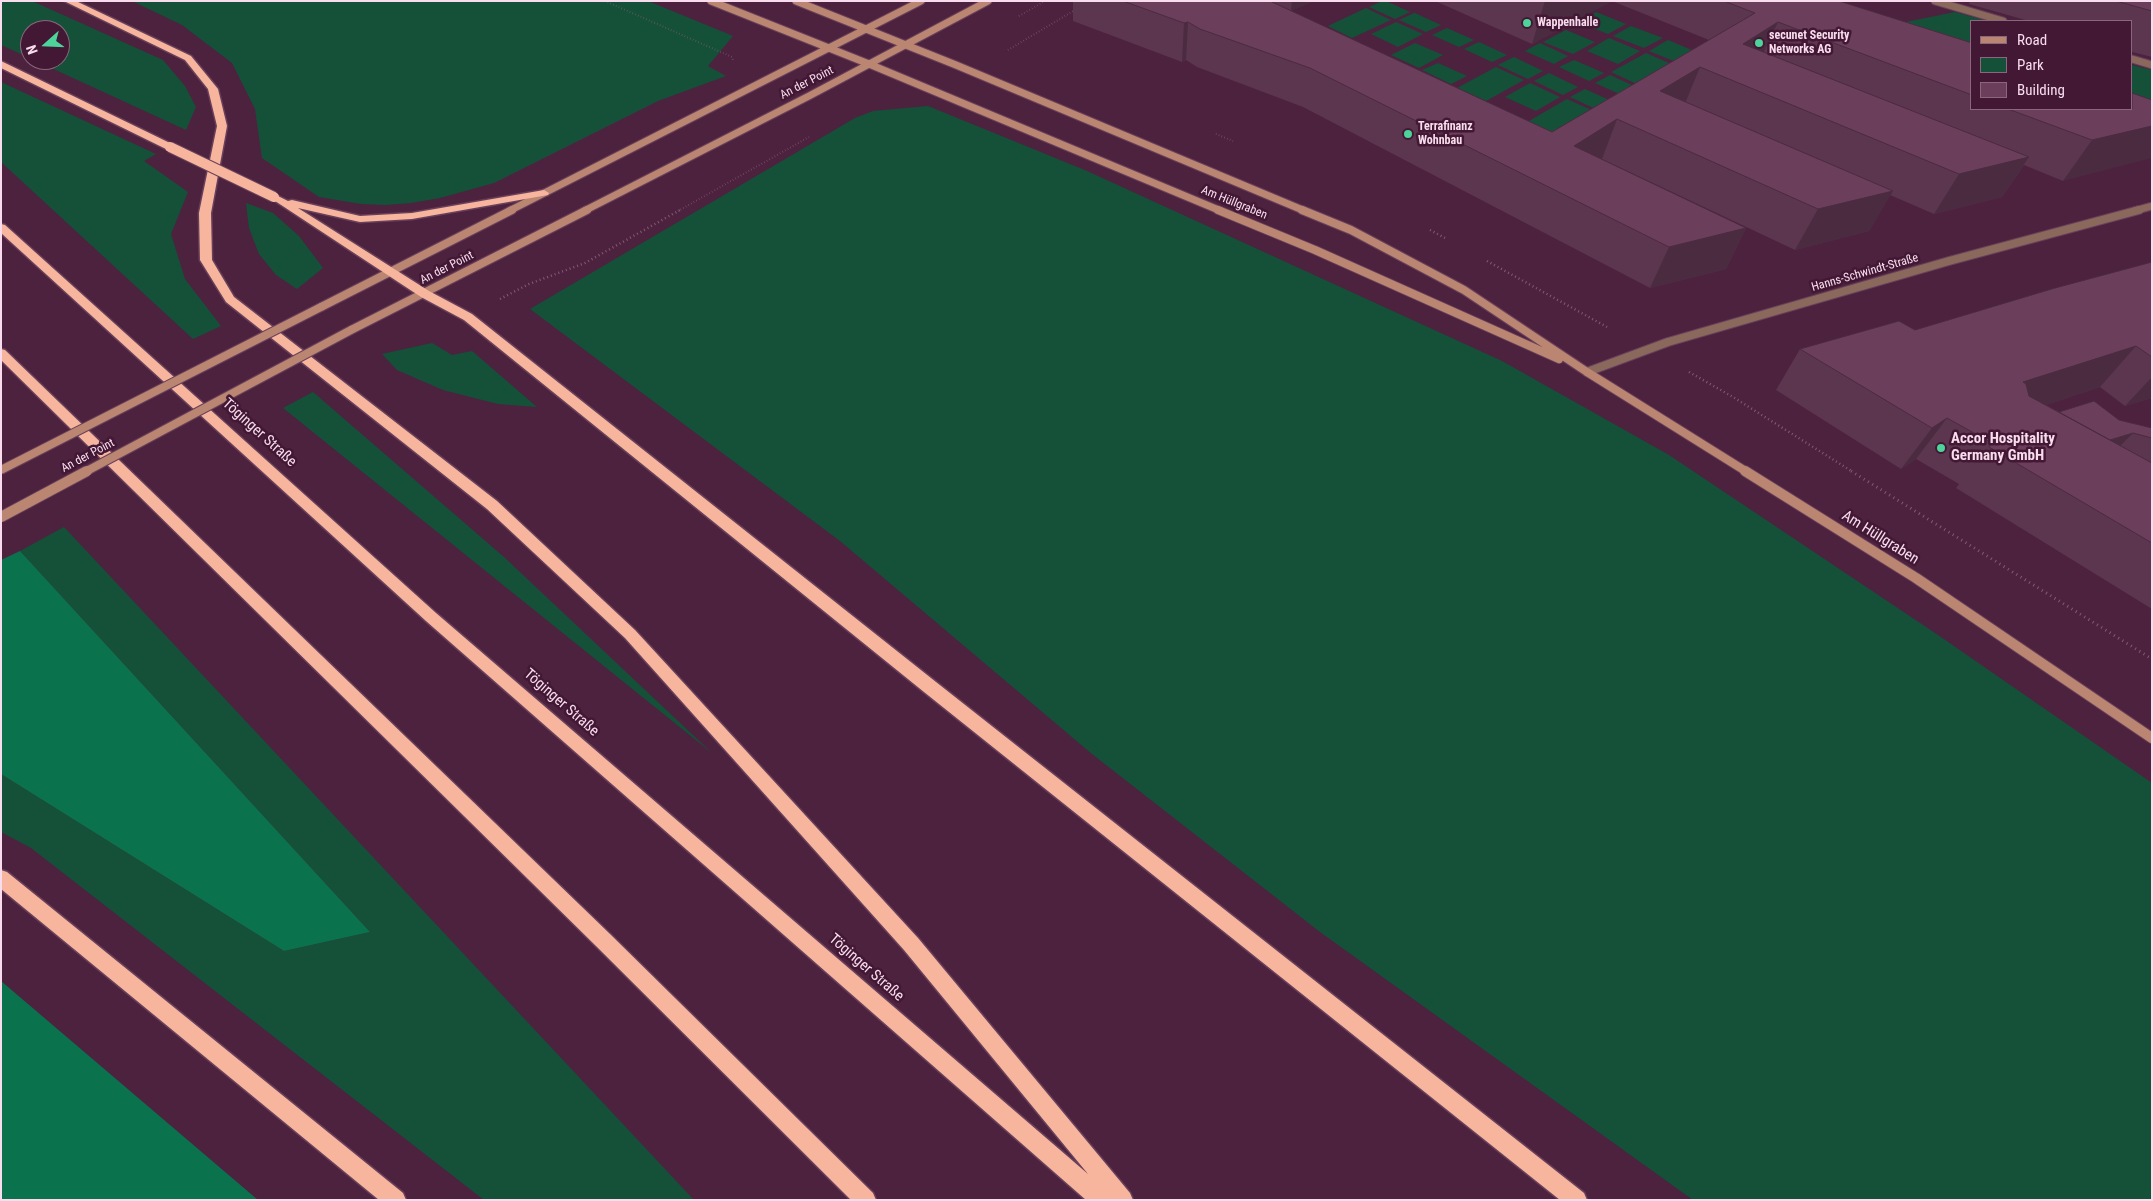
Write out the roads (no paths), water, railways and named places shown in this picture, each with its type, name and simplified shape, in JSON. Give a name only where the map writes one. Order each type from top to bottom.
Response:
[{"type":"highway","points":[[68,1],[188,58],[213,89],[222,126],[205,213],[206,260],[230,299],[492,505],[630,634],[911,944],[1123,1200]]},
{"type":"highway","points":[[1,64],[274,198],[425,294],[468,317],[930,687],[1577,1200]]},
{"type":"highway","points":[[274,198],[322,212],[360,219],[412,216],[544,193]]},
{"type":"highway","name":"Töginger Straße","points":[[1,227],[424,610],[1102,1200]]},
{"type":"highway","points":[[1,353],[603,940],[866,1200]]},
{"type":"highway","points":[[1,878],[396,1200]]},
{"type":"main road","name":"Am Hüllgraben","points":[[711,1],[869,64],[1315,250],[1587,372]]},
{"type":"main road","name":"Am Hüllgraben","points":[[796,1],[1351,230],[1464,290],[1587,372],[1916,578],[2152,738]]},
{"type":"main road","name":"An der Point","points":[[1,470],[921,1]]},
{"type":"main road","name":"An der Point","points":[[1,516],[351,330],[425,294],[988,1]]},
{"type":"street","points":[[1935,1],[2000,20]]},
{"type":"street","points":[[2133,59],[2152,65]]},
{"type":"street","name":"Hanns-Schwindt-Straße","points":[[1587,372],[1668,342],[1949,261],[2152,206]]},
{"type":"place","name":"Wappenhalle","points":[[1527,23]]},
{"type":"place","name":"secunet Security Networks AG","points":[[1759,43]]},
{"type":"place","name":"Terrafinanz Wohnbau","points":[[1408,134]]},
{"type":"place","name":"Accor Hospitality Germany GmbH","points":[[1941,448]]}]
